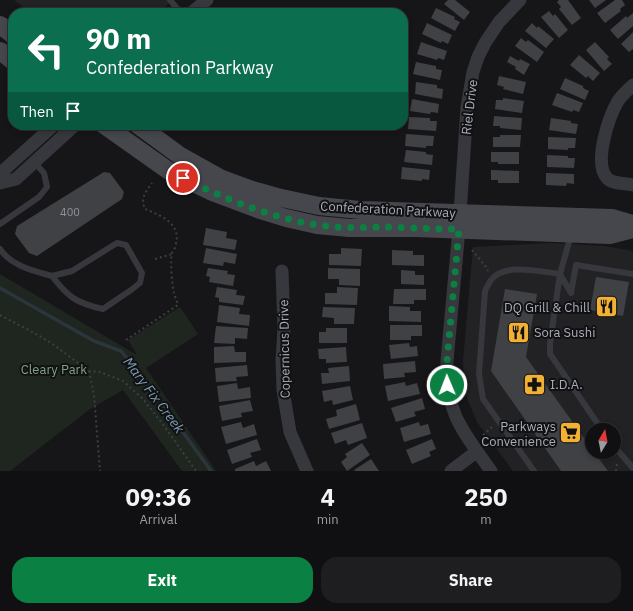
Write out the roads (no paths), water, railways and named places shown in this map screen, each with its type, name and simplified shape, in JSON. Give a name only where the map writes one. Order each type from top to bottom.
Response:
[{"type":"street","points":[[197,8],[207,0]]},
{"type":"street","name":"Riel Drive","points":[[491,471],[476,452],[456,418],[448,396],[447,361],[467,107],[473,72],[485,43],[499,22],[520,0]]},
{"type":"street","points":[[0,25],[8,31]]},
{"type":"street","points":[[0,51],[8,57]]},
{"type":"street","points":[[633,85],[618,100],[605,134],[602,154],[602,169],[607,178],[613,182],[633,185]]},
{"type":"street","points":[[0,179],[5,169],[48,130]]},
{"type":"street","points":[[0,183],[16,178],[69,130]]},
{"type":"street","name":"Confederation Parkway","points":[[111,130],[169,171],[210,191],[280,216],[317,225],[349,228],[387,227],[459,221],[612,218],[633,224]]},
{"type":"street","name":"Confederation Parkway","points":[[145,130],[179,155],[222,179],[265,194],[318,206],[571,234],[610,235],[633,229]]},
{"type":"street","name":"Copernicus Drive","points":[[282,271],[284,329],[282,361],[283,390],[290,432],[307,471]]},
{"type":"street","points":[[451,471],[476,452]]},
{"type":"lane","points":[[170,0],[177,8]]},
{"type":"lane","points":[[0,224],[39,197],[47,187],[44,173],[34,162]]},
{"type":"lane","points":[[571,234],[560,274],[550,343],[550,354],[597,423]]},
{"type":"lane","points":[[0,249],[14,262],[31,270],[52,276],[72,271],[117,243],[126,245],[142,273],[140,283],[103,309],[86,305],[66,293],[52,276]]},
{"type":"lane","points":[[560,274],[571,293],[576,265],[633,274]]},
{"type":"lane","points":[[534,471],[483,399],[479,374],[485,291],[492,279],[499,273],[509,270],[560,274]]},
{"type":"lane","points":[[621,454],[633,468]]},
{"type":"waterway","name":"Mary Fix Creek","points":[[0,288],[94,341],[121,351],[151,388],[211,471]]},
{"type":"place","name":"DQ Grill & Chill","points":[[606,307]]},
{"type":"place","name":"Sora Sushi","points":[[519,332]]},
{"type":"place","name":"I.D.A.","points":[[535,384]]},
{"type":"place","name":"Parkways Convenience","points":[[571,433]]},
{"type":"park label","name":"Cleary Park","points":[[54,369]]}]
